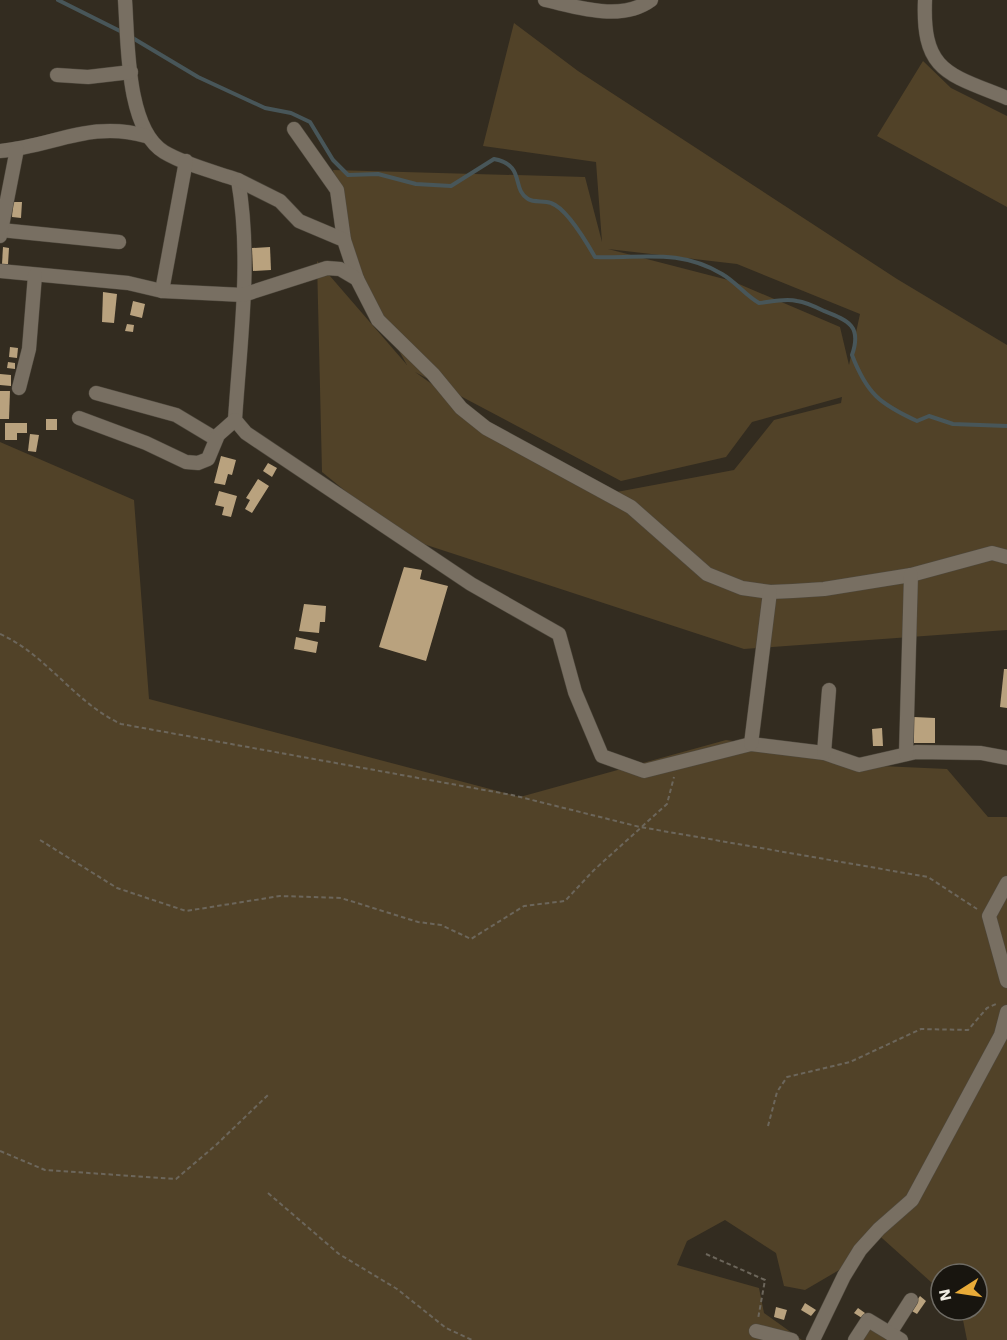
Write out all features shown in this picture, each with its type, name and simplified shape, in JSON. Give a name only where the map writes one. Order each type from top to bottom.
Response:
[{"type":"street","points":[[125,0],[131,72],[139,118],[146,136]]},
{"type":"street","points":[[545,0],[613,12],[630,10],[651,0]]},
{"type":"street","points":[[926,0],[926,36],[930,54],[938,64],[960,79],[1007,98]]},
{"type":"street","points":[[57,75],[88,77],[131,72]]},
{"type":"street","points":[[0,151],[17,150],[101,129],[127,131],[146,136],[164,152],[238,180],[280,201],[299,221],[344,240]]},
{"type":"street","points":[[294,129],[337,190],[344,240],[357,279],[378,320],[433,374],[461,408],[486,428],[631,507],[707,574],[742,588],[770,592],[824,589],[911,575],[992,553],[1007,557]]},
{"type":"street","points":[[17,150],[1,233],[119,242]]},
{"type":"street","points":[[162,291],[186,161]]},
{"type":"street","points":[[79,418],[146,443],[186,462],[198,463],[208,459],[216,440],[235,420],[243,295],[243,207],[238,180]]},
{"type":"street","points":[[0,272],[128,283],[162,291],[243,295],[327,268],[340,269],[357,279]]},
{"type":"street","points":[[20,388],[29,349],[35,275]]},
{"type":"street","points":[[96,393],[176,415],[216,440]]},
{"type":"street","points":[[235,420],[246,433],[471,584],[559,634],[575,692],[602,756],[644,771],[751,744],[824,753],[859,765],[906,754],[981,753],[1007,758]]},
{"type":"street","points":[[906,754],[911,575]]},
{"type":"street","points":[[751,744],[770,592]]},
{"type":"street","points":[[824,753],[829,690]]},
{"type":"street","points":[[1007,884],[989,916],[1007,981]]},
{"type":"street","points":[[813,1340],[844,1276],[860,1250],[879,1229],[912,1200],[1001,1035],[1002,1008]]},
{"type":"street","points":[[855,1340],[868,1320],[896,1337],[911,1300]]},
{"type":"street","points":[[756,1331],[792,1340]]},
{"type":"path","points":[[0,634],[41,660],[92,706],[121,724],[512,795],[640,827],[928,877],[989,916]]},
{"type":"path","points":[[40,840],[117,888],[186,911],[279,896],[341,898],[418,922],[441,926],[471,939],[524,906],[565,900],[667,804],[678,764]]},
{"type":"path","points":[[768,1126],[777,1092],[787,1077],[850,1062],[921,1029],[968,1030],[987,1008],[1002,1008]]},
{"type":"path","points":[[0,1151],[45,1170],[176,1179],[269,1095]]},
{"type":"path","points":[[268,1193],[339,1254],[398,1289],[446,1328],[472,1340]]},
{"type":"path","points":[[706,1254],[765,1280],[756,1331]]},
{"type":"shaded area","points":[[514,23],[578,71],[897,279],[1007,345],[1007,630],[744,649],[402,537],[322,472],[317,261],[407,365],[354,271],[333,170],[585,177],[602,242],[596,162],[483,146]],"holes":[[[608,249],[737,264],[860,314],[849,365],[840,327],[732,281]],[[415,372],[621,481],[726,457],[752,422],[842,397],[841,403],[774,420],[734,470],[606,494],[529,453]]]},
{"type":"shaded area","points":[[923,61],[951,88],[1007,116],[1007,207],[877,136]]},
{"type":"shaded area","points":[[0,442],[134,500],[149,699],[520,797],[726,740],[824,753],[859,765],[947,769],[988,817],[1007,817],[1007,1340],[967,1340],[963,1322],[989,1322],[989,1262],[929,1262],[929,1280],[873,1230],[846,1266],[805,1290],[784,1286],[776,1253],[725,1220],[687,1241],[677,1265],[759,1288],[764,1313],[802,1340],[0,1340]]},
{"type":"shaded area","points":[[869,1325],[893,1340],[857,1340]]},
{"type":"building","points":[[13,202],[22,202],[21,218],[12,217]]},
{"type":"building","points":[[3,247],[9,248],[8,264],[2,264]]},
{"type":"building","points":[[270,247],[271,270],[253,271],[252,248]]},
{"type":"building","points":[[103,292],[117,294],[114,323],[102,322]]},
{"type":"building","points":[[133,301],[145,304],[142,318],[130,315]]},
{"type":"building","points":[[127,324],[134,325],[133,332],[125,331]]},
{"type":"building","points":[[10,347],[18,348],[17,358],[9,357]]},
{"type":"building","points":[[8,362],[15,363],[15,369],[7,368]]},
{"type":"building","points":[[0,374],[11,375],[11,386],[0,385]]},
{"type":"building","points":[[0,391],[10,391],[9,419],[0,419]]},
{"type":"building","points":[[46,419],[57,419],[57,430],[46,430]]},
{"type":"building","points":[[5,423],[27,423],[27,433],[17,433],[17,440],[5,440]]},
{"type":"building","points":[[30,434],[39,435],[36,452],[28,451]]},
{"type":"building","points":[[221,456],[236,460],[232,475],[228,474],[225,485],[214,483]]},
{"type":"building","points":[[268,463],[277,468],[272,477],[263,471]]},
{"type":"building","points":[[258,479],[269,486],[252,513],[245,509],[250,500],[246,498]]},
{"type":"building","points":[[219,491],[237,496],[231,517],[222,515],[224,507],[215,505]]},
{"type":"building","points":[[404,567],[422,570],[420,579],[448,586],[426,661],[379,647]]},
{"type":"building","points":[[304,604],[326,606],[325,622],[320,622],[319,633],[299,631]]},
{"type":"building","points":[[296,637],[318,642],[316,653],[294,649]]},
{"type":"building","points":[[1004,669],[1007,669],[1007,708],[1000,707]]},
{"type":"building","points":[[914,717],[935,718],[935,743],[914,743]]},
{"type":"building","points":[[882,728],[883,746],[873,746],[872,729]]},
{"type":"building","points":[[920,1296],[926,1301],[917,1314],[910,1310]]},
{"type":"building","points":[[805,1303],[816,1310],[811,1316],[801,1310]]},
{"type":"building","points":[[776,1307],[787,1310],[784,1320],[774,1317]]},
{"type":"building","points":[[858,1308],[865,1313],[862,1318],[854,1313]]},
{"type":"waterway","points":[[58,0],[122,32]]},
{"type":"waterway","points":[[131,37],[198,77],[265,108],[291,113],[310,122],[333,160],[348,175],[378,174],[416,184],[451,186],[494,159],[504,162],[514,172],[523,195],[530,200],[548,202],[557,206],[576,227],[595,257],[659,257],[690,261],[722,274],[759,303],[788,300],[811,305],[840,318],[851,326],[855,337],[852,355],[863,379],[869,389],[893,409],[917,421],[929,416],[953,424],[1007,426]]}]
